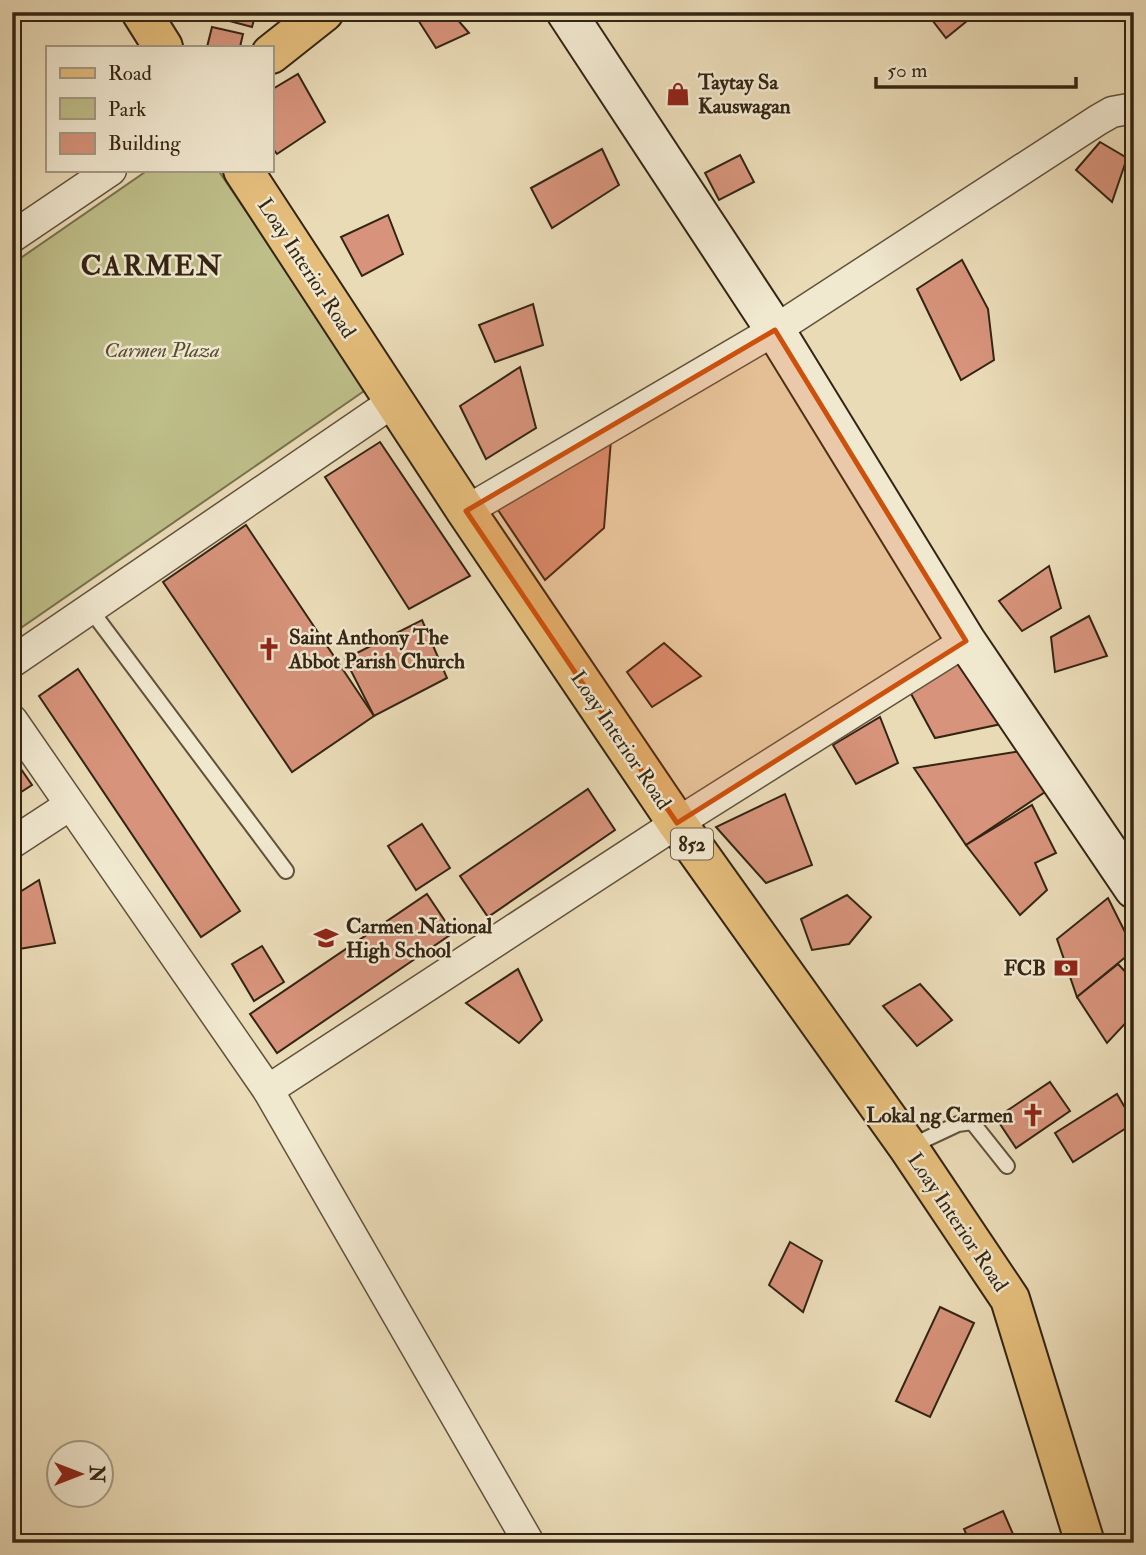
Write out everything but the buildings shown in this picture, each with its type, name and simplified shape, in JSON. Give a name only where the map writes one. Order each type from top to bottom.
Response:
[{"type":"main road","points":[[141,12],[162,46]]},
{"type":"main road","points":[[273,52],[324,12]]},
{"type":"main road","name":"Loay Interior Road","points":[[244,172],[466,512],[677,823],[908,1147],[1010,1299],[1085,1543]]},
{"type":"street","points":[[566,12],[775,331],[966,641],[1134,889]]},
{"type":"street","points":[[466,512],[775,331],[1098,120],[1112,112],[1134,108]]},
{"type":"street","points":[[12,237],[108,172]]},
{"type":"street","points":[[12,662],[393,402]]},
{"type":"street","points":[[268,1090],[677,823],[966,641]]},
{"type":"street","points":[[12,720],[268,1090],[530,1543]]},
{"type":"street","points":[[12,843],[70,805]]},
{"type":"lane","points":[[90,608],[286,871]]},
{"type":"lane","points":[[908,1147],[958,1125],[972,1122],[1007,1166]]},
{"type":"highlighted area","points":[[775,330],[966,641],[677,823],[466,511]]},
{"type":"green space","name":"Carmen Plaza","points":[[145,172],[219,172],[367,389],[12,634],[12,264]]},
{"type":"place","name":"Taytay Sa Kauswagan","points":[[678,94]]},
{"type":"place","name":"Saint Anthony The Abbot Parish Church","points":[[269,649]]},
{"type":"place","name":"Carmen National High School","points":[[326,938]]},
{"type":"place","name":"FCB","points":[[1066,968]]},
{"type":"place","name":"Lokal ng Carmen","points":[[1033,1115]]},
{"type":"district","name":"CARMEN","points":[[152,265]]}]
